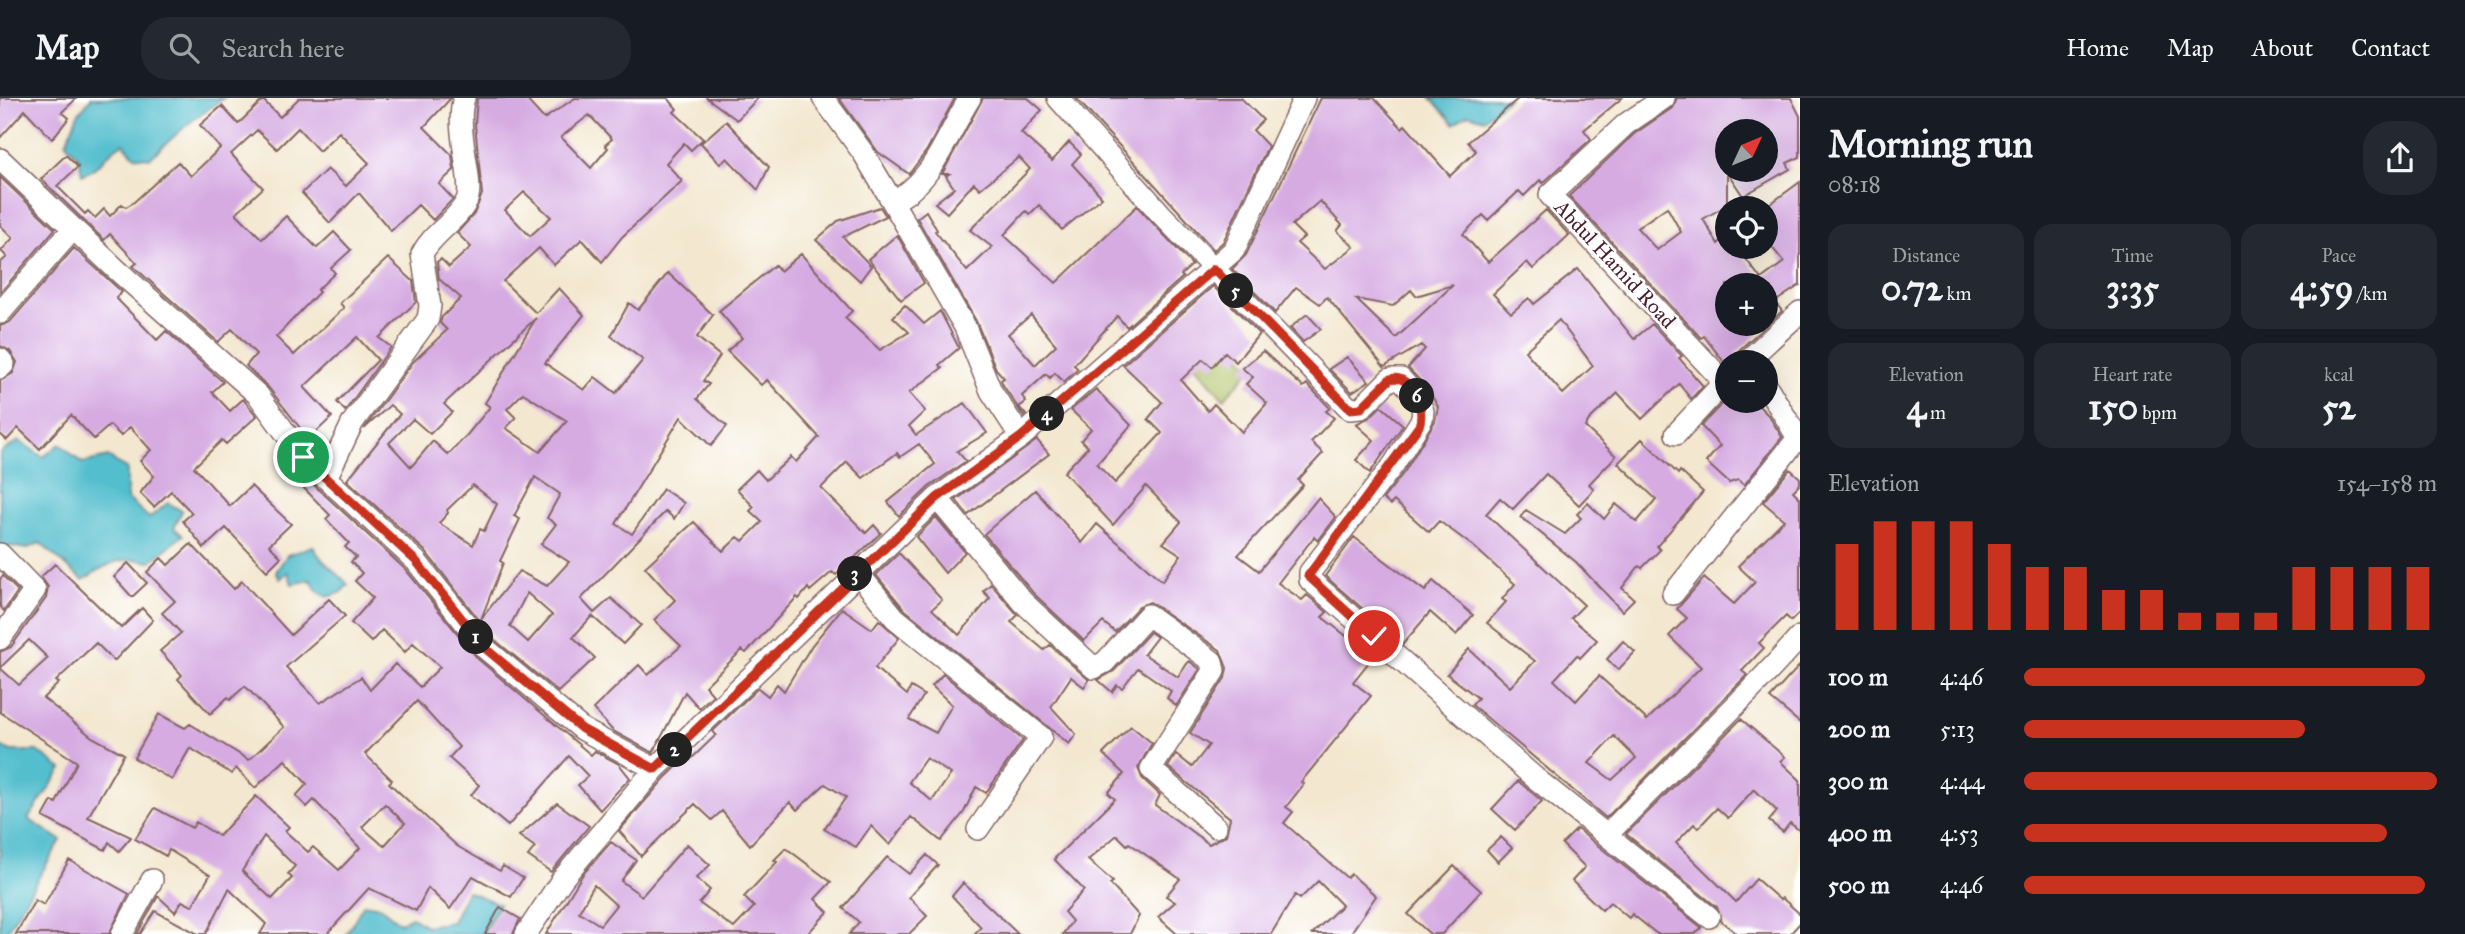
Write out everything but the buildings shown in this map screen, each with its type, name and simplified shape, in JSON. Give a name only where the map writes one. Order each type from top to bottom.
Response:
[{"type":"street","points":[[326,478],[353,422],[428,319],[430,306],[422,254],[463,206],[468,194],[460,114],[464,98]]},
{"type":"street","points":[[822,98],[864,154],[892,201],[965,327],[991,391],[1021,437]]},
{"type":"street","points":[[892,201],[909,194],[928,171],[970,98]]},
{"type":"street","points":[[1058,98],[1214,269],[1350,409],[1361,408],[1390,379],[1396,377],[1418,398],[1423,411],[1419,426],[1394,464],[1310,572],[1310,580],[1535,778],[1709,917]]},
{"type":"street","points":[[528,933],[564,878],[655,769],[857,572],[937,498],[1021,437],[1234,250],[1304,98]]},
{"type":"street","name":"Abdul Hamid Road","points":[[1664,98],[1626,124],[1550,195],[1715,368]]},
{"type":"street","points":[[0,159],[73,229],[258,395],[303,457],[416,561],[486,649],[582,729],[655,769]]},
{"type":"street","points":[[4,301],[73,229]]},
{"type":"street","points":[[1760,350],[1800,312]]},
{"type":"street","points":[[0,359],[4,364],[0,368]]},
{"type":"street","points":[[1676,434],[1715,392]]},
{"type":"street","points":[[1673,594],[1798,438],[1778,405]]},
{"type":"street","points":[[937,498],[1023,602],[1094,668],[1105,662],[1148,615],[1212,662],[1214,671],[1151,769],[1216,827]]},
{"type":"street","points":[[0,554],[35,590],[0,639]]},
{"type":"street","points":[[857,572],[895,618],[1041,737],[978,830]]},
{"type":"street","points":[[1607,835],[1670,769],[1744,701],[1800,637]]},
{"type":"street","points":[[122,934],[152,880]]},
{"type":"green space","points":[[1196,310],[1252,368],[1224,399],[1169,334]]},
{"type":"water","points":[[91,98],[224,98],[189,123],[150,158],[135,156],[123,143],[95,168],[82,175],[79,158],[66,143],[78,114]]},
{"type":"water","points":[[1431,98],[1508,98],[1484,119],[1468,114],[1454,124]]},
{"type":"water","points":[[19,441],[43,457],[60,444],[82,463],[108,457],[127,469],[127,498],[149,518],[168,503],[182,511],[174,528],[183,535],[150,562],[131,559],[115,562],[83,580],[40,543],[26,549],[10,546],[4,550],[0,546],[0,453]]},
{"type":"water","points":[[313,546],[320,557],[348,585],[340,593],[327,597],[317,591],[311,580],[292,584],[288,572],[280,579],[276,572],[287,555]]},
{"type":"water","points":[[0,746],[11,751],[37,751],[62,769],[28,819],[61,840],[5,934],[0,934]]},
{"type":"water","points":[[467,891],[499,904],[483,934],[346,934],[364,904],[380,907],[400,923],[412,917],[426,926],[452,922]]},
{"type":"route","points":[[303,457],[416,561],[486,649],[582,729],[655,769],[937,498],[1021,437],[1214,269],[1350,409],[1361,408],[1390,379],[1396,377],[1418,398],[1423,411],[1419,426],[1394,464],[1308,576],[1374,636]]}]
